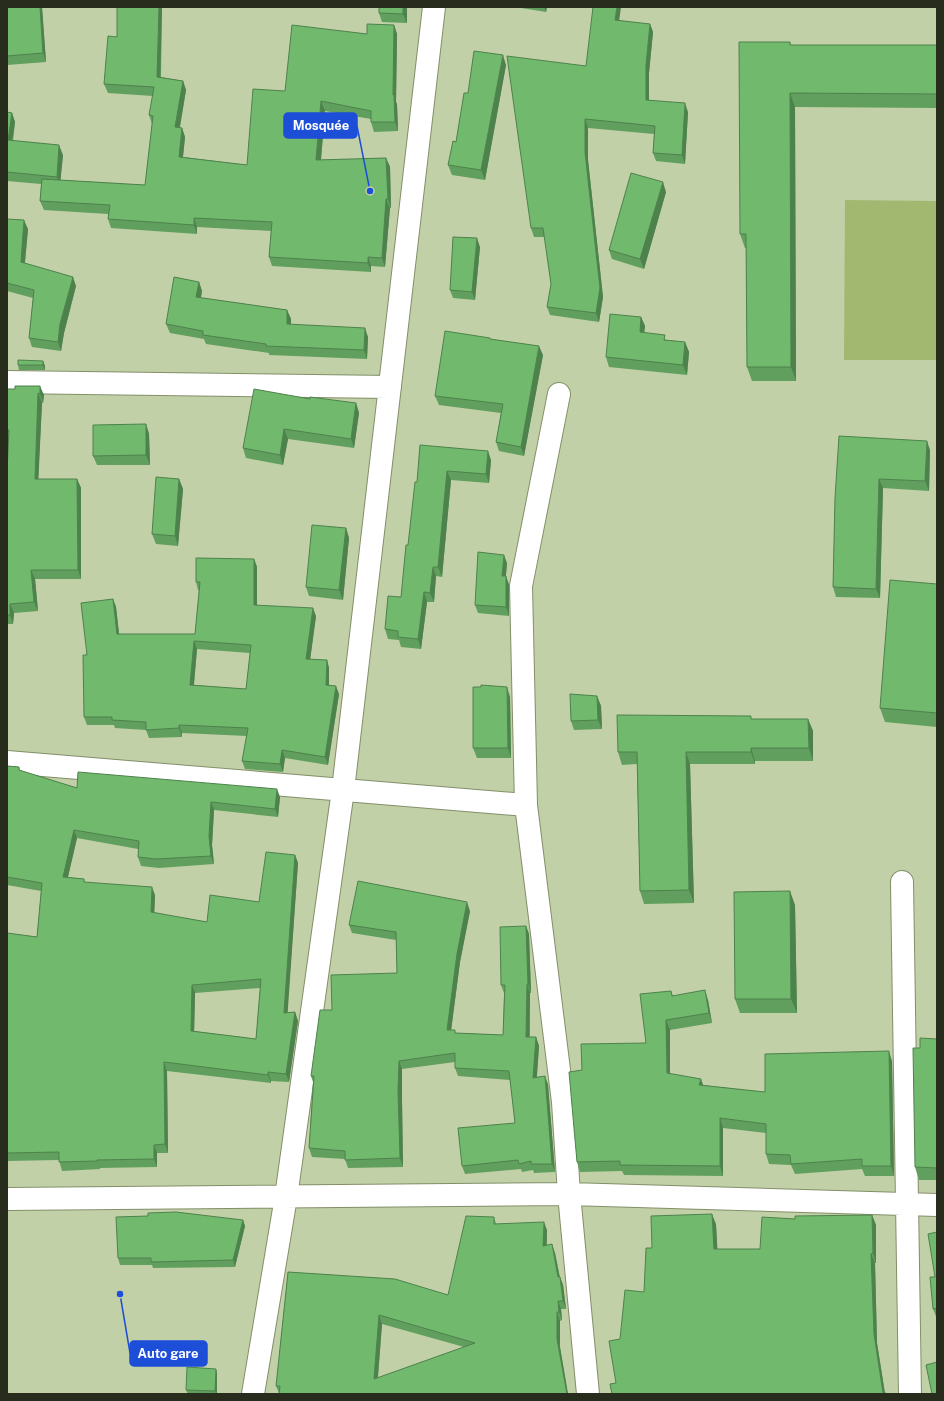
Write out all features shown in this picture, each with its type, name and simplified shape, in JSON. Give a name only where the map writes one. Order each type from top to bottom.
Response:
[{"type":"street","points":[[253,1394],[286,1196],[343,790],[434,7]]},
{"type":"street","points":[[7,382],[390,387]]},
{"type":"street","points":[[559,394],[521,586],[526,805],[563,1102],[569,1194],[588,1394]]},
{"type":"street","points":[[7,762],[526,805]]},
{"type":"street","points":[[902,882],[910,1394]]},
{"type":"street","points":[[7,1199],[569,1194],[937,1205]]},
{"type":"green space","points":[[845,200],[937,201],[937,360],[844,360]]},
{"type":"building","points":[[7,7],[40,7],[43,53],[7,56]]},
{"type":"building","points":[[117,7],[159,7],[157,77],[183,81],[175,127],[182,128],[179,157],[247,165],[253,89],[285,91],[292,25],[367,34],[367,24],[394,25],[393,95],[395,122],[371,122],[371,111],[321,101],[316,160],[386,158],[388,199],[386,199],[382,258],[368,257],[368,263],[269,257],[272,222],[194,218],[194,225],[108,219],[110,205],[40,201],[42,179],[145,185],[153,116],[149,115],[154,87],[104,84],[108,36],[117,37]]},
{"type":"building","points":[[379,7],[403,7],[403,14],[379,13]]},
{"type":"building","points":[[593,7],[617,7],[615,20],[650,24],[646,65],[646,100],[685,103],[682,155],[653,153],[655,126],[585,119],[585,152],[600,288],[596,313],[547,307],[551,284],[543,228],[531,228],[507,56],[586,66]]},
{"type":"building","points":[[739,42],[790,42],[790,45],[937,45],[937,94],[790,93],[791,367],[747,367],[746,234],[740,234]]},
{"type":"building","points":[[474,51],[503,55],[481,170],[448,165],[453,141],[456,142],[464,93],[468,93]]},
{"type":"building","points":[[7,112],[12,113],[8,140],[59,145],[57,177],[7,172]]},
{"type":"building","points":[[631,173],[663,182],[640,259],[609,250]]},
{"type":"building","points":[[7,219],[24,220],[21,262],[73,277],[60,324],[58,342],[29,338],[34,290],[7,283]]},
{"type":"building","points":[[453,237],[477,238],[472,292],[450,290]]},
{"type":"building","points":[[174,277],[199,282],[196,297],[287,310],[287,324],[365,328],[364,350],[266,346],[266,344],[203,335],[203,331],[166,324]]},
{"type":"building","points":[[610,314],[641,317],[640,332],[665,335],[664,340],[685,342],[683,365],[606,357]]},
{"type":"building","points":[[445,331],[539,346],[521,447],[496,442],[503,404],[435,396]]},
{"type":"building","points":[[18,360],[43,361],[43,365],[18,365]]},
{"type":"building","points":[[15,386],[40,386],[40,394],[38,393],[35,479],[77,479],[78,570],[31,570],[34,602],[10,604],[10,615],[7,615],[7,471],[9,430],[7,430],[7,389],[15,389]]},
{"type":"building","points":[[254,389],[310,399],[310,397],[356,403],[351,439],[284,429],[280,455],[243,448]]},
{"type":"building","points":[[146,424],[146,455],[93,456],[93,425]]},
{"type":"building","points":[[839,436],[927,441],[925,481],[879,479],[876,589],[833,587],[835,498]]},
{"type":"building","points":[[420,445],[488,451],[486,474],[447,471],[438,567],[433,567],[430,593],[424,592],[418,639],[398,637],[398,631],[385,629],[388,596],[401,597],[406,545],[408,545],[415,482],[417,482]]},
{"type":"building","points":[[156,477],[179,479],[175,536],[152,534]]},
{"type":"building","points":[[312,525],[346,528],[339,590],[306,587]]},
{"type":"building","points":[[478,552],[504,555],[502,576],[506,576],[506,607],[475,605]]},
{"type":"building","points":[[196,558],[254,559],[254,605],[313,608],[306,659],[327,660],[326,685],[336,686],[325,757],[282,750],[280,764],[242,761],[248,728],[179,725],[179,728],[146,730],[146,722],[112,720],[112,717],[84,717],[83,655],[87,655],[81,603],[113,599],[117,634],[195,634],[200,582],[196,582]],"holes":[[[194,641],[251,645],[246,689],[190,685]]]},
{"type":"building","points":[[890,580],[937,584],[937,713],[880,708]]},
{"type":"building","points":[[481,685],[507,687],[508,748],[473,748],[473,687],[481,687]]},
{"type":"building","points":[[570,694],[597,696],[598,720],[571,721]]},
{"type":"building","points":[[617,715],[751,716],[751,719],[808,719],[809,748],[751,748],[751,752],[686,752],[689,890],[640,891],[637,752],[618,752]]},
{"type":"building","points":[[7,766],[19,767],[19,770],[77,788],[78,772],[277,789],[275,809],[211,802],[209,836],[211,856],[156,859],[138,857],[139,841],[74,830],[63,877],[84,879],[84,882],[152,887],[151,912],[207,922],[210,895],[259,902],[266,852],[295,855],[284,1013],[295,1012],[286,1074],[268,1072],[268,1075],[164,1062],[165,1144],[154,1145],[154,1159],[59,1162],[59,1152],[7,1153],[7,933],[37,937],[42,883],[7,877]],"holes":[[[261,979],[256,1039],[191,1031],[192,985]]]},
{"type":"building","points":[[358,881],[467,902],[457,954],[447,1030],[455,1030],[455,1033],[503,1035],[505,985],[501,985],[500,927],[526,926],[528,984],[526,1037],[536,1037],[533,1078],[545,1076],[552,1164],[531,1164],[531,1161],[519,1164],[518,1160],[462,1166],[458,1128],[515,1123],[509,1071],[455,1068],[455,1053],[399,1061],[398,1091],[400,1158],[345,1160],[345,1151],[309,1148],[314,1076],[311,1076],[320,1010],[332,1010],[331,975],[397,973],[396,932],[349,925]]},
{"type":"building","points":[[790,891],[791,999],[735,999],[734,892]]},
{"type":"building","points":[[705,990],[709,1013],[666,1020],[667,1073],[701,1079],[699,1085],[765,1092],[765,1054],[889,1051],[891,1166],[862,1166],[862,1159],[791,1164],[790,1155],[766,1154],[766,1124],[720,1118],[720,1166],[620,1165],[620,1161],[577,1162],[569,1072],[582,1070],[581,1044],[646,1043],[640,994],[671,991],[672,996]]},
{"type":"building","points":[[920,1038],[937,1039],[937,1168],[915,1167],[913,1048],[920,1048]]},
{"type":"building","points":[[176,1212],[243,1220],[233,1260],[151,1262],[151,1258],[118,1258],[116,1217],[148,1216],[148,1213]]},
{"type":"building","points":[[712,1214],[714,1249],[760,1249],[762,1217],[795,1219],[795,1216],[872,1215],[873,1253],[871,1254],[874,1334],[883,1393],[886,1394],[612,1394],[610,1384],[616,1383],[609,1341],[620,1339],[625,1290],[644,1292],[646,1248],[652,1248],[651,1216]]},
{"type":"building","points":[[466,1216],[494,1217],[494,1224],[544,1222],[543,1246],[552,1244],[558,1277],[560,1277],[563,1301],[558,1301],[559,1312],[557,1312],[557,1339],[567,1394],[279,1394],[280,1386],[276,1386],[288,1272],[395,1279],[448,1295]],"holes":[[[379,1315],[475,1343],[374,1379]]]},
{"type":"building","points":[[937,1232],[937,1308],[933,1309],[930,1277],[935,1277],[928,1234]]},
{"type":"building","points":[[937,1362],[937,1394],[932,1394],[926,1365]]},
{"type":"building","points":[[187,1367],[216,1369],[215,1391],[186,1390]]},
{"type":"place","name":"Mosquée","points":[[370,191]]},
{"type":"place","name":"Auto gare","points":[[120,1294]]}]
